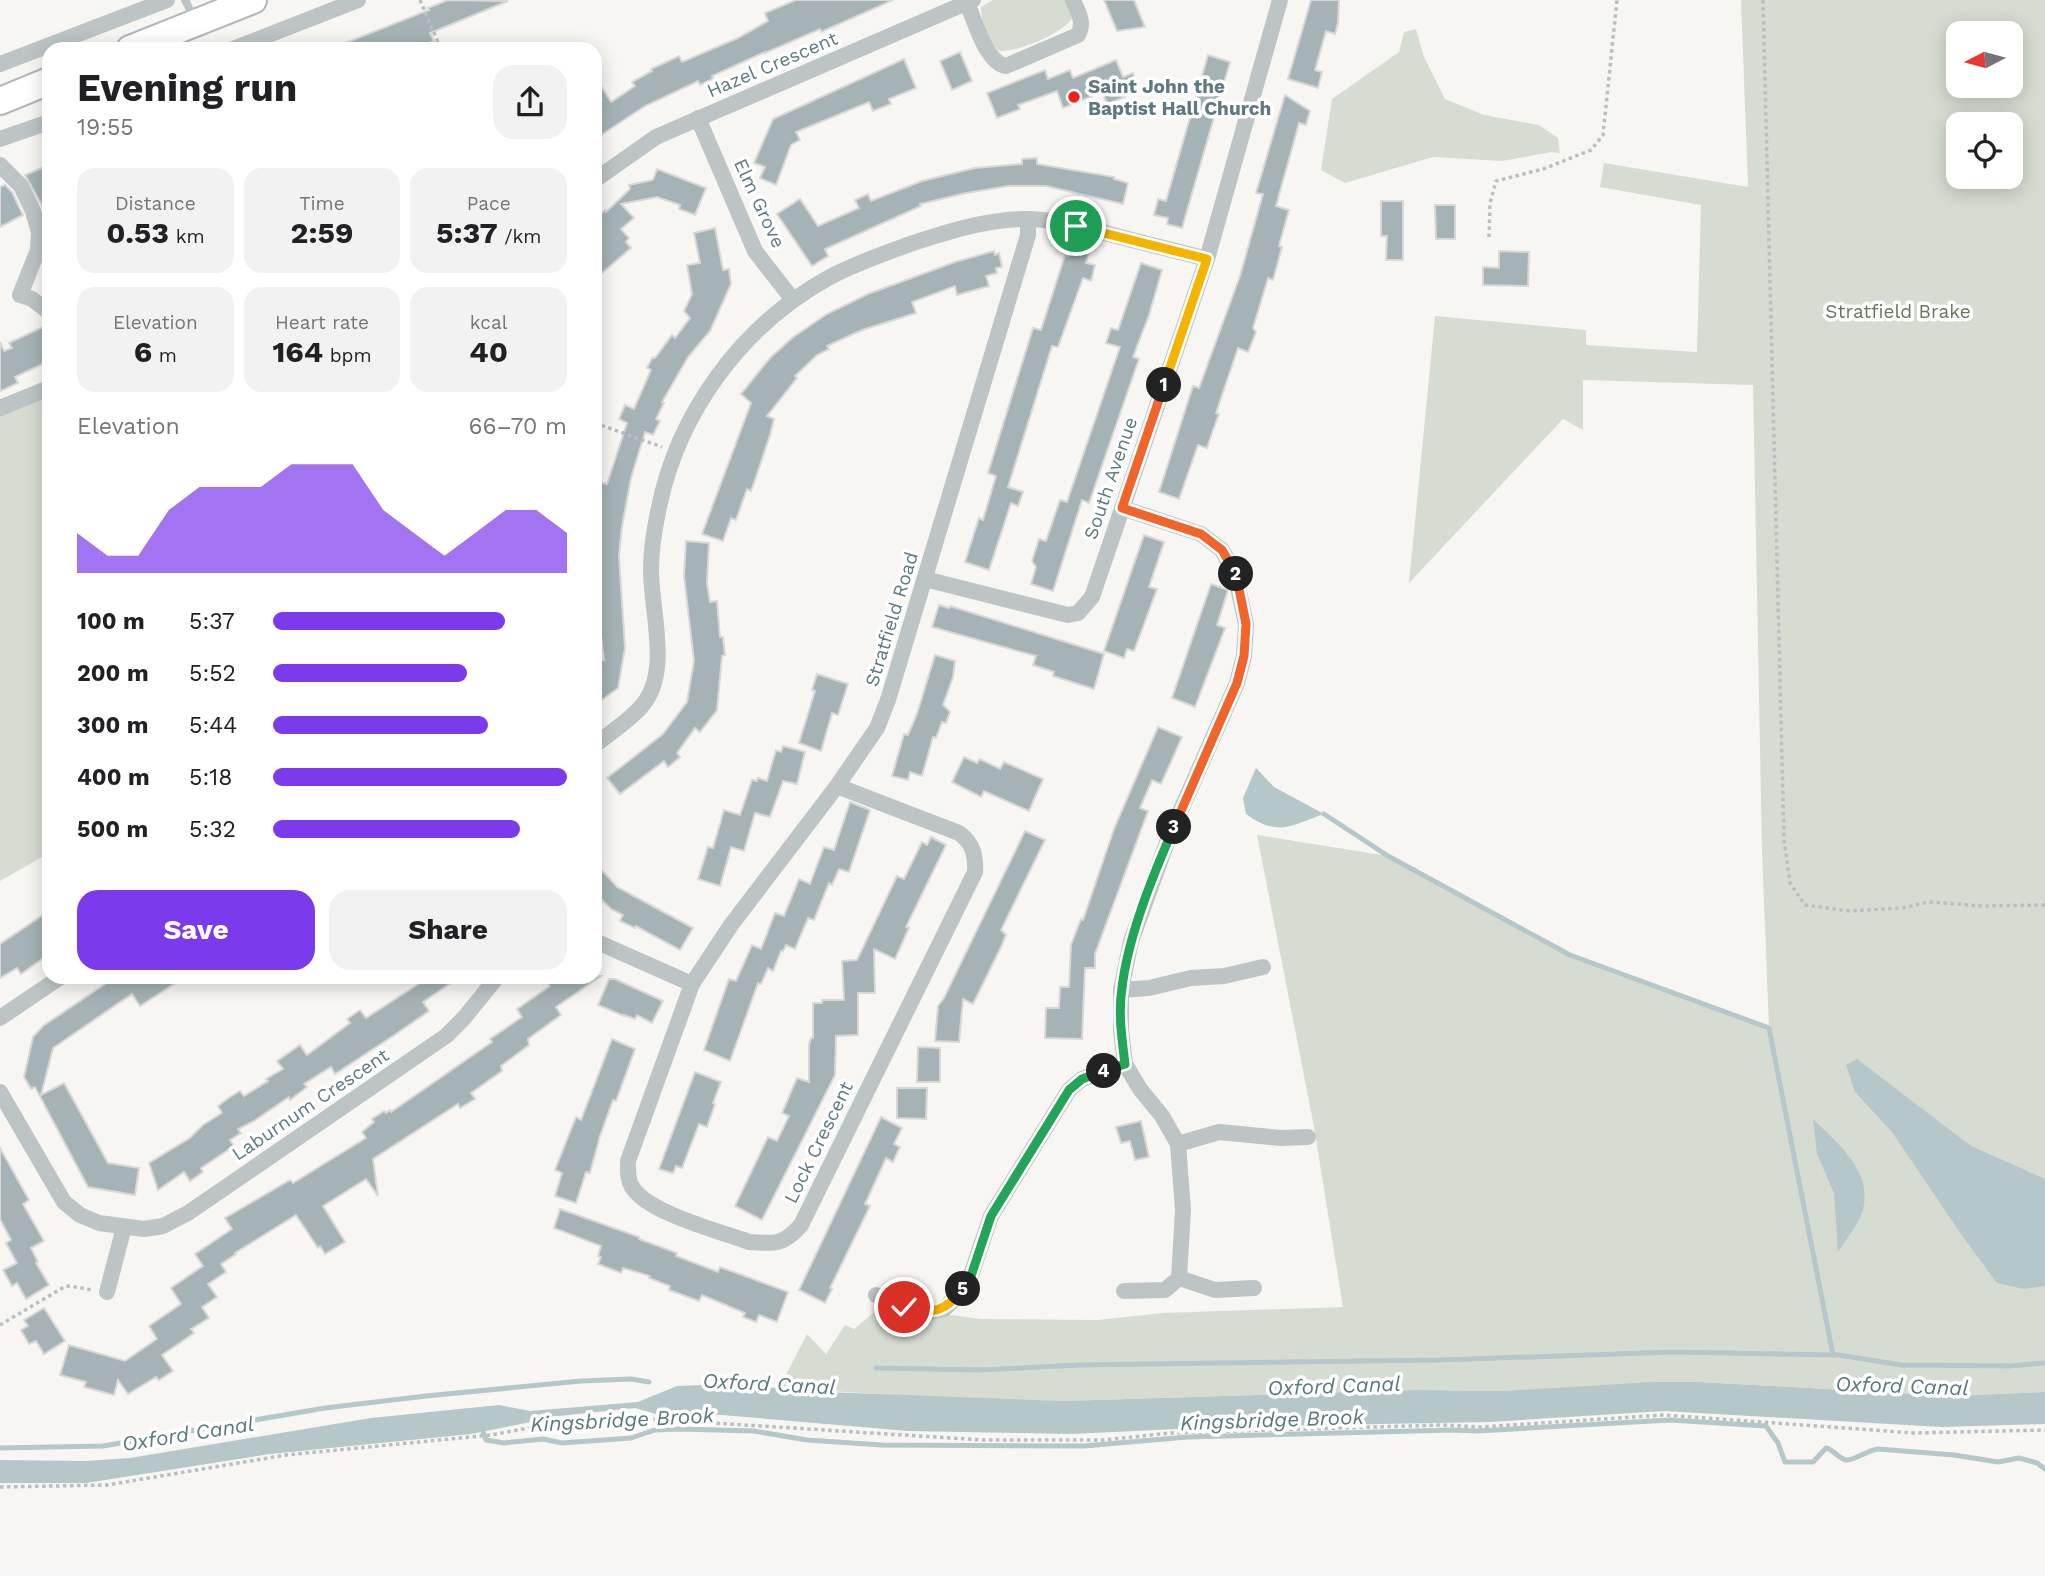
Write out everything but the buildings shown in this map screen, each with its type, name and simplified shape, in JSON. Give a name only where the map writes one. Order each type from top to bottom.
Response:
[{"type":"main road","points":[[141,42],[190,11],[253,0]]},
{"type":"main road","points":[[0,101],[42,84]]},
{"type":"street","points":[[57,42],[167,0]]},
{"type":"street","points":[[251,42],[358,0]]},
{"type":"street","points":[[970,2],[989,54],[999,65],[1006,65],[1078,35],[1082,21],[1073,0]]},
{"type":"street","name":"South Avenue","points":[[925,579],[1068,615],[1078,612],[1092,597],[1207,259],[1280,0]]},
{"type":"street","name":"Hazel Crescent","points":[[602,175],[656,137],[970,2]]},
{"type":"street","points":[[0,64],[42,48]]},
{"type":"street","name":"Elm Grove","points":[[698,118],[755,251],[793,300]]},
{"type":"street","points":[[0,139],[42,124]]},
{"type":"street","points":[[0,165],[21,186],[33,211],[39,232],[38,250],[20,295],[42,307]]},
{"type":"street","points":[[602,739],[642,707],[658,668],[651,569],[653,536],[658,509],[676,452],[691,418],[717,375],[743,345],[793,300],[832,276],[898,248],[980,224],[1028,219],[1076,226],[1207,259]]},
{"type":"street","name":"Stratfield Road","points":[[692,984],[731,925],[837,786],[877,728],[925,579],[1028,235],[1028,219]]},
{"type":"street","points":[[0,408],[42,391]]},
{"type":"street","points":[[1122,508],[1201,534],[1222,550],[1235,573],[1246,624],[1244,656],[1237,683],[1164,850],[1130,941],[1121,990],[1125,1064],[1140,1090],[1162,1116],[1178,1144],[1183,1210],[1179,1278],[1165,1290],[1124,1291]]},
{"type":"street","name":"Lock Crescent","points":[[692,984],[634,1142],[628,1161],[628,1178],[640,1196],[655,1208],[749,1242],[784,1241],[801,1225],[975,872],[975,857],[971,846],[959,833],[837,786]]},
{"type":"street","points":[[602,945],[692,984]]},
{"type":"street","points":[[1121,990],[1149,988],[1191,978],[1224,976],[1263,967]]},
{"type":"street","points":[[0,1018],[50,984]]},
{"type":"street","name":"Laburnum Crescent","points":[[0,1092],[64,1202],[80,1215],[99,1223],[144,1228],[163,1226],[188,1213],[446,1036],[492,984]]},
{"type":"street","points":[[876,1295],[916,1310],[929,1312],[944,1309],[969,1282],[991,1216],[1069,1090],[1082,1079],[1125,1064]]},
{"type":"street","points":[[1178,1144],[1219,1132],[1281,1138],[1308,1137]]},
{"type":"street","points":[[107,1292],[124,1227]]},
{"type":"street","points":[[1179,1278],[1215,1290],[1254,1288]]},
{"type":"path","points":[[421,0],[438,42]]},
{"type":"path","points":[[1489,237],[1490,203],[1496,181],[1543,169],[1591,150],[1603,135],[1617,0]]},
{"type":"path","points":[[1763,0],[1784,840],[1790,883],[1805,905],[1850,911],[1902,908],[1929,902],[1983,906],[2045,905]]},
{"type":"path","points":[[602,426],[676,452]]},
{"type":"path","points":[[0,1325],[70,1286],[107,1292]]},
{"type":"path","points":[[0,1487],[107,1485],[286,1455],[491,1435],[523,1429],[650,1419],[983,1440],[1104,1440],[1170,1433],[1481,1427],[1663,1415],[1913,1433],[2045,1430]]},
{"type":"green space","points":[[993,0],[1069,0],[1074,15],[1070,22],[1041,40],[1017,49],[999,51],[988,37],[981,13],[981,7]]},
{"type":"green space","name":"Stratfield Brake","points":[[1741,0],[2045,0],[2045,1392],[1952,1396],[1700,1382],[1501,1391],[1416,1390],[1064,1401],[929,1397],[779,1388],[807,1334],[826,1354],[845,1325],[854,1329],[877,1310],[921,1318],[952,1315],[980,1319],[1098,1320],[1163,1313],[1343,1307],[1314,1127],[1257,835],[1388,856],[1570,955],[1769,1028],[1762,852],[1753,385],[1583,380],[1583,430],[1563,419],[1409,583],[1435,316],[1586,330],[1586,345],[1697,352],[1701,205],[1600,187],[1604,163],[1748,187]]},
{"type":"green space","points":[[1416,29],[1424,57],[1445,99],[1484,115],[1539,125],[1558,138],[1560,153],[1502,161],[1433,157],[1345,183],[1321,170],[1332,99],[1399,52],[1404,32]]},
{"type":"green space","points":[[42,399],[42,857],[0,881],[0,414]]},
{"type":"water","points":[[1256,768],[1274,787],[1324,814],[1293,825],[1276,827],[1246,814],[1243,798]]},
{"type":"water","points":[[1857,1059],[1971,1146],[2045,1179],[2045,1286],[2024,1289],[1997,1283],[1892,1132],[1855,1092],[1846,1065]]},
{"type":"water","points":[[1813,1119],[1851,1159],[1863,1183],[1863,1210],[1838,1252],[1834,1193],[1817,1154]]},
{"type":"water","points":[[1653,1382],[1700,1382],[1952,1396],[2045,1392],[2045,1424],[1941,1427],[1664,1411],[1490,1422],[1220,1427],[1071,1434],[908,1431],[722,1415],[656,1414],[635,1408],[539,1418],[471,1434],[270,1454],[86,1483],[0,1483],[0,1460],[85,1461],[130,1458],[371,1418],[499,1405],[530,1411],[638,1402],[677,1386],[727,1384],[826,1392],[1064,1401],[1416,1390],[1501,1391]]},
{"type":"waterway","points":[[1324,814],[1388,856],[1570,955],[1769,1028],[1833,1355]]},
{"type":"waterway","name":"Oxford Canal","points":[[876,1368],[981,1370],[1079,1365],[1441,1360],[1673,1352],[1839,1355],[1901,1365],[2009,1366],[2045,1363]]},
{"type":"waterway","name":"Oxford Canal","points":[[0,1448],[103,1446],[325,1408],[426,1396],[581,1381],[631,1379],[649,1382]]},
{"type":"waterway","name":"Kingsbridge Brook","points":[[481,1426],[486,1440],[504,1443],[543,1439],[562,1443],[631,1438],[655,1430],[679,1429],[754,1431],[807,1440],[882,1445],[1084,1446],[1187,1437],[1478,1431],[1670,1420],[1766,1426],[1778,1443],[1785,1462],[1813,1462],[1826,1448],[1846,1460],[1878,1449],[1954,1455],[1998,1462],[2019,1458],[2037,1463],[2045,1469]]},
{"type":"place","name":"Saint John the Baptist Hall Church","points":[[1074,97]]},
{"type":"route","points":[[904,1307],[929,1312],[944,1309],[956,1297],[969,1282],[991,1216],[1069,1090],[1082,1079],[1125,1064],[1121,1030],[1121,990],[1130,941],[1169,837],[1237,683],[1244,656],[1246,624],[1241,594],[1235,573],[1222,550],[1201,534],[1122,508],[1207,259],[1076,226]]}]
